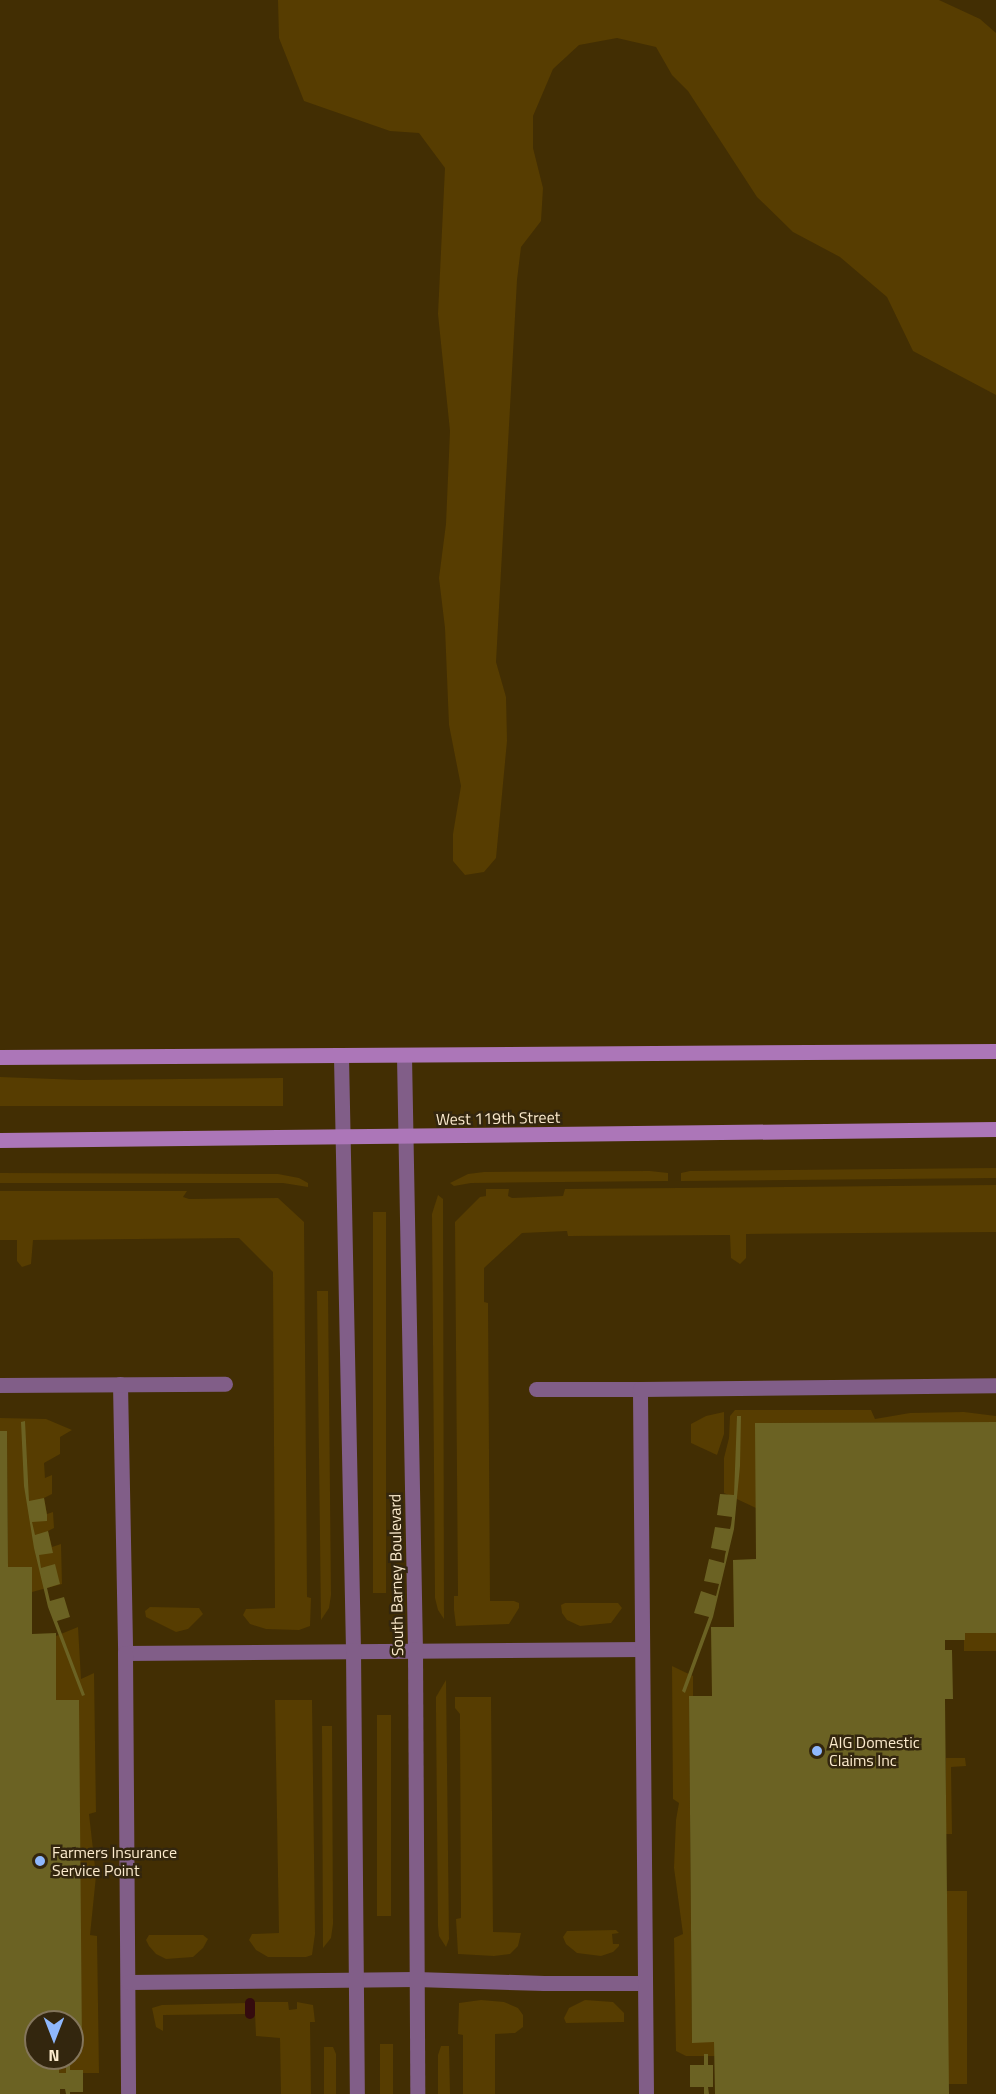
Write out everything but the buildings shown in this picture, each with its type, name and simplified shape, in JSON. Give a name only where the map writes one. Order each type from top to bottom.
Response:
[{"type":"main road","points":[[0,1057],[341,1057],[996,1051]]},
{"type":"main road","name":"West 119th Street","points":[[0,1140],[996,1129]]},
{"type":"street","name":"South Barney Boulevard","points":[[404,1056],[415,1649],[417,2094]]},
{"type":"street","points":[[341,1057],[353,1650],[357,2094]]},
{"type":"street","points":[[120,1384],[125,1653],[128,2094]]},
{"type":"street","points":[[0,1385],[225,1384]]},
{"type":"street","points":[[536,1389],[996,1385]]},
{"type":"street","points":[[640,1389],[646,2094]]},
{"type":"street","points":[[125,1653],[642,1649]]},
{"type":"street","points":[[128,1982],[416,1979],[645,1983]]},
{"type":"shaded area","points":[[278,0],[939,0],[980,19],[996,33],[996,395],[913,351],[887,297],[840,257],[793,232],[757,197],[688,91],[672,75],[656,47],[617,38],[579,45],[553,69],[533,116],[533,148],[543,188],[541,221],[521,247],[517,280],[496,662],[506,697],[507,741],[496,858],[484,872],[465,875],[453,861],[453,834],[461,786],[449,725],[445,628],[439,578],[446,524],[450,431],[438,314],[445,168],[419,133],[390,131],[304,101],[279,38]]},
{"type":"shaded area","points":[[0,1077],[81,1080],[283,1078],[283,1106],[0,1106]]},
{"type":"shaded area","points":[[996,1168],[996,1178],[681,1181],[681,1173],[690,1171]]},
{"type":"shaded area","points":[[650,1171],[668,1173],[668,1181],[471,1183],[454,1186],[450,1183],[468,1174],[484,1172]]},
{"type":"shaded area","points":[[0,1173],[278,1174],[299,1178],[308,1183],[308,1187],[283,1183],[0,1183]]},
{"type":"shaded area","points":[[996,1185],[996,1232],[746,1234],[746,1258],[740,1264],[731,1258],[730,1235],[568,1236],[567,1231],[522,1233],[484,1268],[484,1302],[488,1303],[490,1601],[514,1601],[519,1603],[519,1608],[509,1624],[456,1626],[454,1596],[458,1596],[455,1222],[480,1197],[486,1196],[486,1189],[509,1189],[508,1196],[512,1198],[563,1196],[565,1189]]},
{"type":"shaded area","points":[[0,1191],[187,1191],[183,1197],[189,1199],[278,1198],[304,1222],[307,1597],[311,1598],[310,1626],[299,1630],[266,1629],[250,1624],[243,1615],[246,1609],[275,1608],[273,1272],[239,1238],[33,1240],[31,1264],[22,1267],[17,1261],[17,1240],[0,1240]]},
{"type":"shaded area","points":[[438,1195],[443,1199],[444,1619],[438,1610],[435,1598],[432,1214]]},
{"type":"shaded area","points":[[373,1212],[386,1212],[386,1593],[373,1593]]},
{"type":"shaded area","points":[[317,1291],[328,1291],[331,1595],[329,1608],[321,1620]]},
{"type":"shaded area","points":[[735,1410],[871,1410],[875,1419],[910,1413],[964,1412],[996,1416],[996,1422],[756,1423],[756,1508],[724,1493],[724,1458],[729,1438],[730,1416]]},
{"type":"shaded area","points":[[724,1412],[724,1434],[717,1455],[691,1443],[691,1424],[706,1416]]},
{"type":"shaded area","points":[[0,1418],[46,1419],[72,1430],[60,1437],[60,1454],[44,1463],[45,1478],[52,1475],[52,1494],[44,1498],[47,1514],[53,1512],[54,1528],[48,1531],[52,1547],[61,1544],[62,1584],[32,1592],[32,1567],[8,1567],[7,1432],[0,1431]]},
{"type":"shaded area","points":[[565,1603],[618,1603],[622,1608],[611,1623],[580,1626],[567,1620],[562,1613],[561,1605]]},
{"type":"shaded area","points":[[150,1607],[199,1608],[203,1614],[188,1629],[176,1632],[146,1617],[145,1611]]},
{"type":"shaded area","points":[[78,1627],[81,1679],[94,1673],[96,1812],[89,1814],[96,1876],[90,1935],[97,1936],[99,2073],[70,2073],[69,2070],[84,2070],[84,2010],[79,2010],[56,1700],[56,1636]]},
{"type":"shaded area","points":[[964,1633],[996,1633],[996,1651],[964,1651]]},
{"type":"shaded area","points":[[672,1666],[693,1676],[693,1696],[689,1696],[692,2042],[714,2042],[715,2056],[686,2056],[676,2051],[674,1938],[683,1934],[674,1868],[679,1803],[673,1799]]},
{"type":"shaded area","points":[[446,1680],[449,1939],[446,1947],[439,1936],[438,1926],[436,1697]]},
{"type":"shaded area","points":[[455,1697],[491,1697],[493,1932],[521,1933],[518,1946],[510,1954],[494,1956],[458,1954],[456,1919],[461,1918],[460,1714],[455,1708]]},
{"type":"shaded area","points":[[275,1700],[312,1700],[315,1934],[312,1955],[306,1957],[268,1957],[256,1950],[249,1940],[252,1934],[279,1933]]},
{"type":"shaded area","points":[[377,1715],[391,1715],[391,1916],[377,1916]]},
{"type":"shaded area","points":[[322,1726],[332,1726],[333,1924],[331,1938],[323,1948]]},
{"type":"shaded area","points":[[946,1758],[965,1758],[966,1766],[951,1767],[952,1834],[946,1834]]},
{"type":"shaded area","points":[[947,1891],[967,1891],[967,2084],[947,2084]]},
{"type":"shaded area","points":[[616,1930],[619,1933],[612,1934],[613,1944],[619,1944],[619,1946],[613,1952],[601,1956],[577,1953],[566,1944],[563,1937],[567,1931]]},
{"type":"shaded area","points":[[149,1935],[203,1935],[208,1939],[203,1948],[193,1957],[166,1959],[156,1954],[149,1946],[146,1940]]},
{"type":"shaded area","points":[[481,2000],[504,2002],[518,2008],[523,2015],[523,2027],[515,2033],[495,2034],[495,2094],[463,2094],[463,2035],[458,2034],[459,2003]]},
{"type":"shaded area","points":[[585,2000],[613,2002],[624,2013],[624,2022],[566,2023],[564,2018],[569,2008]]},
{"type":"shaded area","points":[[288,2002],[289,2010],[297,2009],[297,2002],[313,2005],[315,2022],[310,2022],[311,2094],[281,2094],[280,2038],[256,2036],[255,2014],[251,2014],[251,2003]]},
{"type":"shaded area","points":[[248,2003],[248,2014],[163,2015],[163,2031],[156,2027],[152,2008],[162,2005]]},
{"type":"shaded area","points":[[380,2044],[393,2044],[393,2094],[380,2094]]},
{"type":"shaded area","points":[[441,2046],[449,2046],[450,2094],[438,2094],[438,2055]]},
{"type":"shaded area","points":[[324,2047],[333,2047],[336,2054],[336,2094],[324,2094]]},
{"type":"waterway","points":[[250,2003],[250,2014]]},
{"type":"place","name":"AIG Domestic Claims Inc","points":[[817,1751]]},
{"type":"place","name":"Farmers Insurance Service Point","points":[[40,1861]]}]
